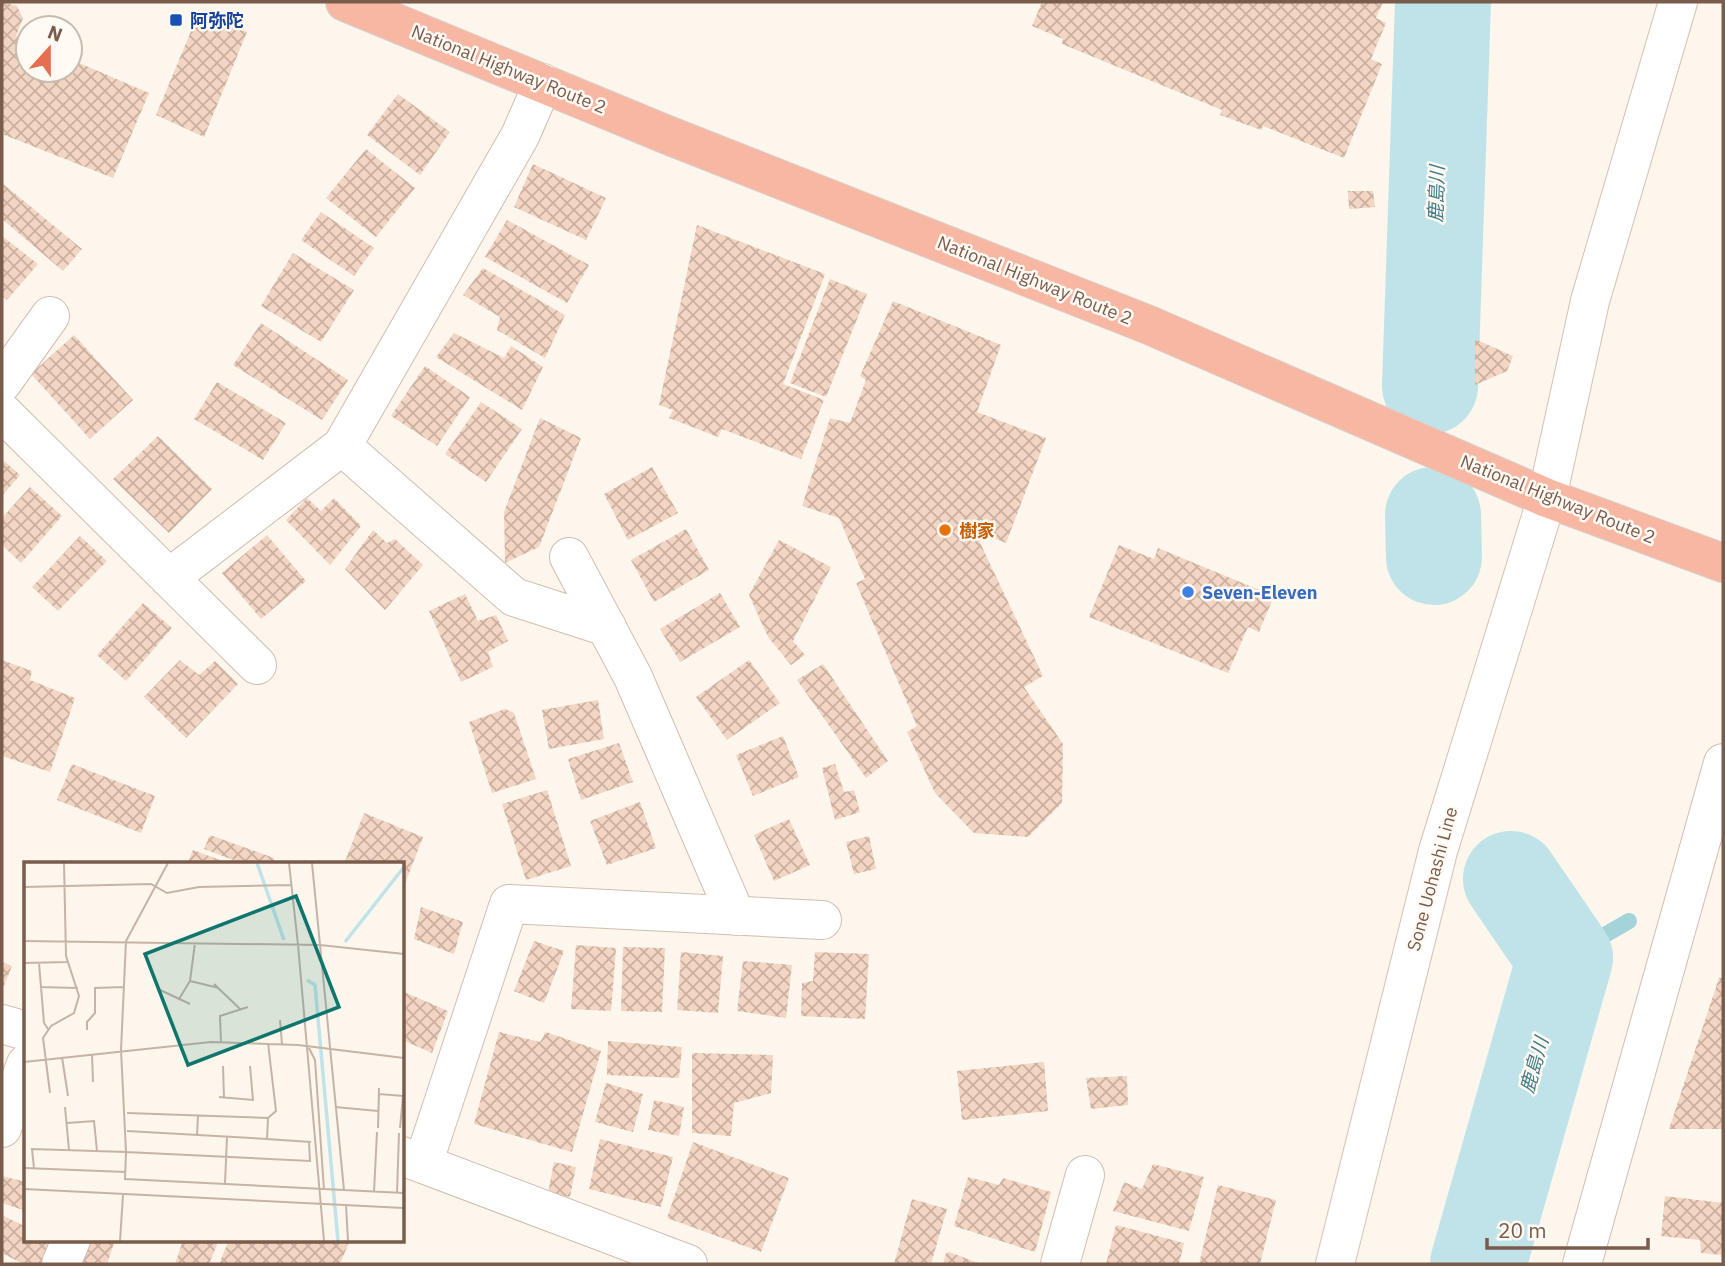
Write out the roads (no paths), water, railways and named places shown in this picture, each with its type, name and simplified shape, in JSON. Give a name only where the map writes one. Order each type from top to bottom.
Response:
[{"type":"highway","name":"National Highway Route 2","points":[[345,2],[666,134],[1149,325],[1547,498],[1723,563]]},
{"type":"street","name":"Sone Uohashi Line","points":[[1335,1264],[1438,851],[1547,498],[1590,302],[1678,2]]},
{"type":"street","points":[[169,578],[342,446],[520,135],[543,83]]},
{"type":"street","points":[[2,383],[50,316]]},
{"type":"street","points":[[2,412],[257,665]]},
{"type":"street","points":[[342,446],[514,597],[607,627]]},
{"type":"street","points":[[569,557],[633,677],[736,916]]},
{"type":"street","points":[[1582,1264],[1723,763]]},
{"type":"street","points":[[688,1264],[413,1160],[509,904],[822,920]]},
{"type":"street","points":[[2,1024],[24,1030]]},
{"type":"street","points":[[2,1128],[24,1068]]},
{"type":"street","points":[[1060,1264],[1085,1175]]},
{"type":"street","points":[[61,1264],[70,1242]]},
{"type":"waterway","name":"鹿島川","points":[[1430,386],[1443,2]]},
{"type":"waterway","name":"鹿島川","points":[[1433,515],[1434,557]]},
{"type":"waterway","name":"鹿島川","points":[[1478,1264],[1565,958],[1511,879]]},
{"type":"waterway","points":[[1565,958],[1629,921]]},
{"type":"place","name":"阿弥陀","points":[[176,20]]},
{"type":"place","name":"樹家","points":[[945,530]]},
{"type":"place","name":"Seven-Eleven","points":[[1188,592]]}]
